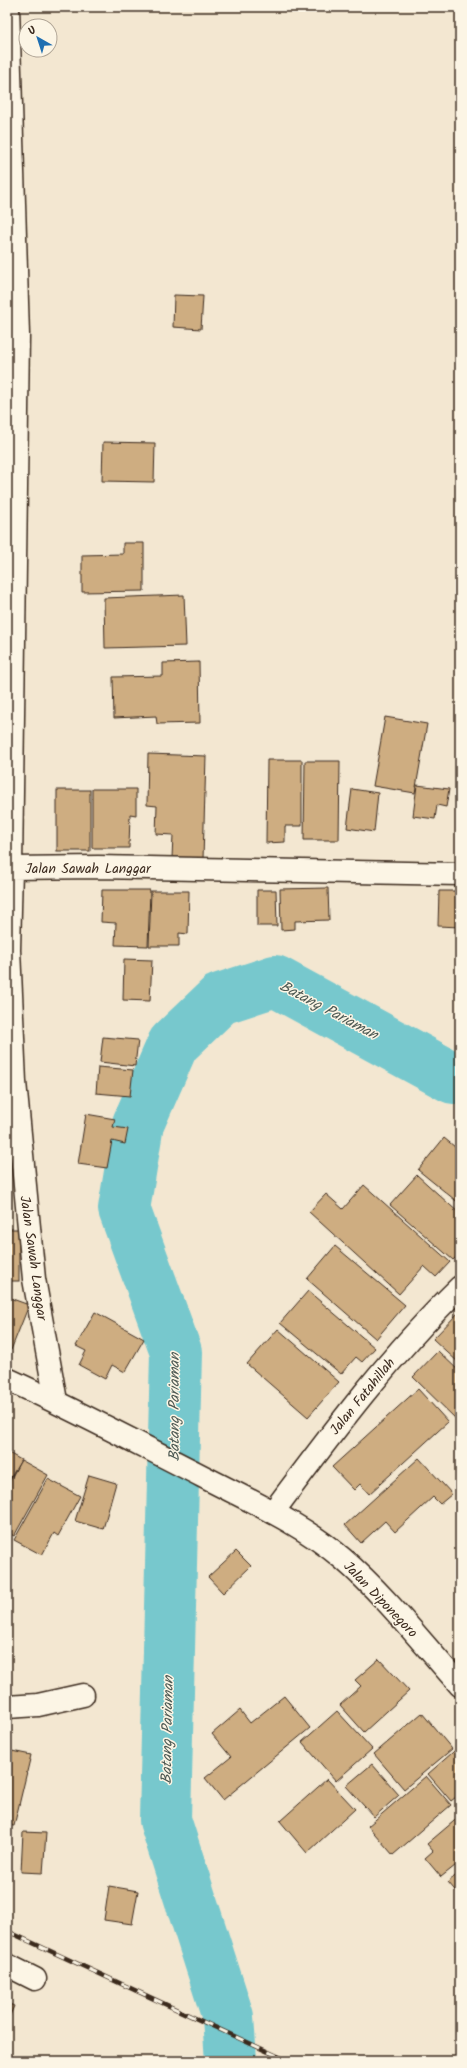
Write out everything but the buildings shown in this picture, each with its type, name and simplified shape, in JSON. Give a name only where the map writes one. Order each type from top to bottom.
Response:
[{"type":"street","points":[[8,7],[18,335],[11,868]]},
{"type":"street","name":"Jalan Sawah Langgar","points":[[56,1401],[34,1279],[15,1082],[9,950],[11,868],[106,867],[460,874]]},
{"type":"street","name":"Jalan Fatahillah","points":[[273,1512],[340,1422],[380,1372],[417,1329],[460,1286]]},
{"type":"street","name":"Jalan Diponegoro","points":[[7,1379],[56,1401],[273,1512],[318,1540],[371,1585],[460,1685]]},
{"type":"street","points":[[7,1707],[38,1705],[83,1695]]},
{"type":"street","points":[[7,1965],[35,1979]]},
{"type":"waterway","name":"Batang Pariaman","points":[[231,2061],[228,2017],[165,1820],[176,1352],[124,1209],[138,1124],[173,1044],[220,999],[275,981],[453,1078],[460,1078]]},
{"type":"railway","points":[[7,1931],[288,2061]]}]
